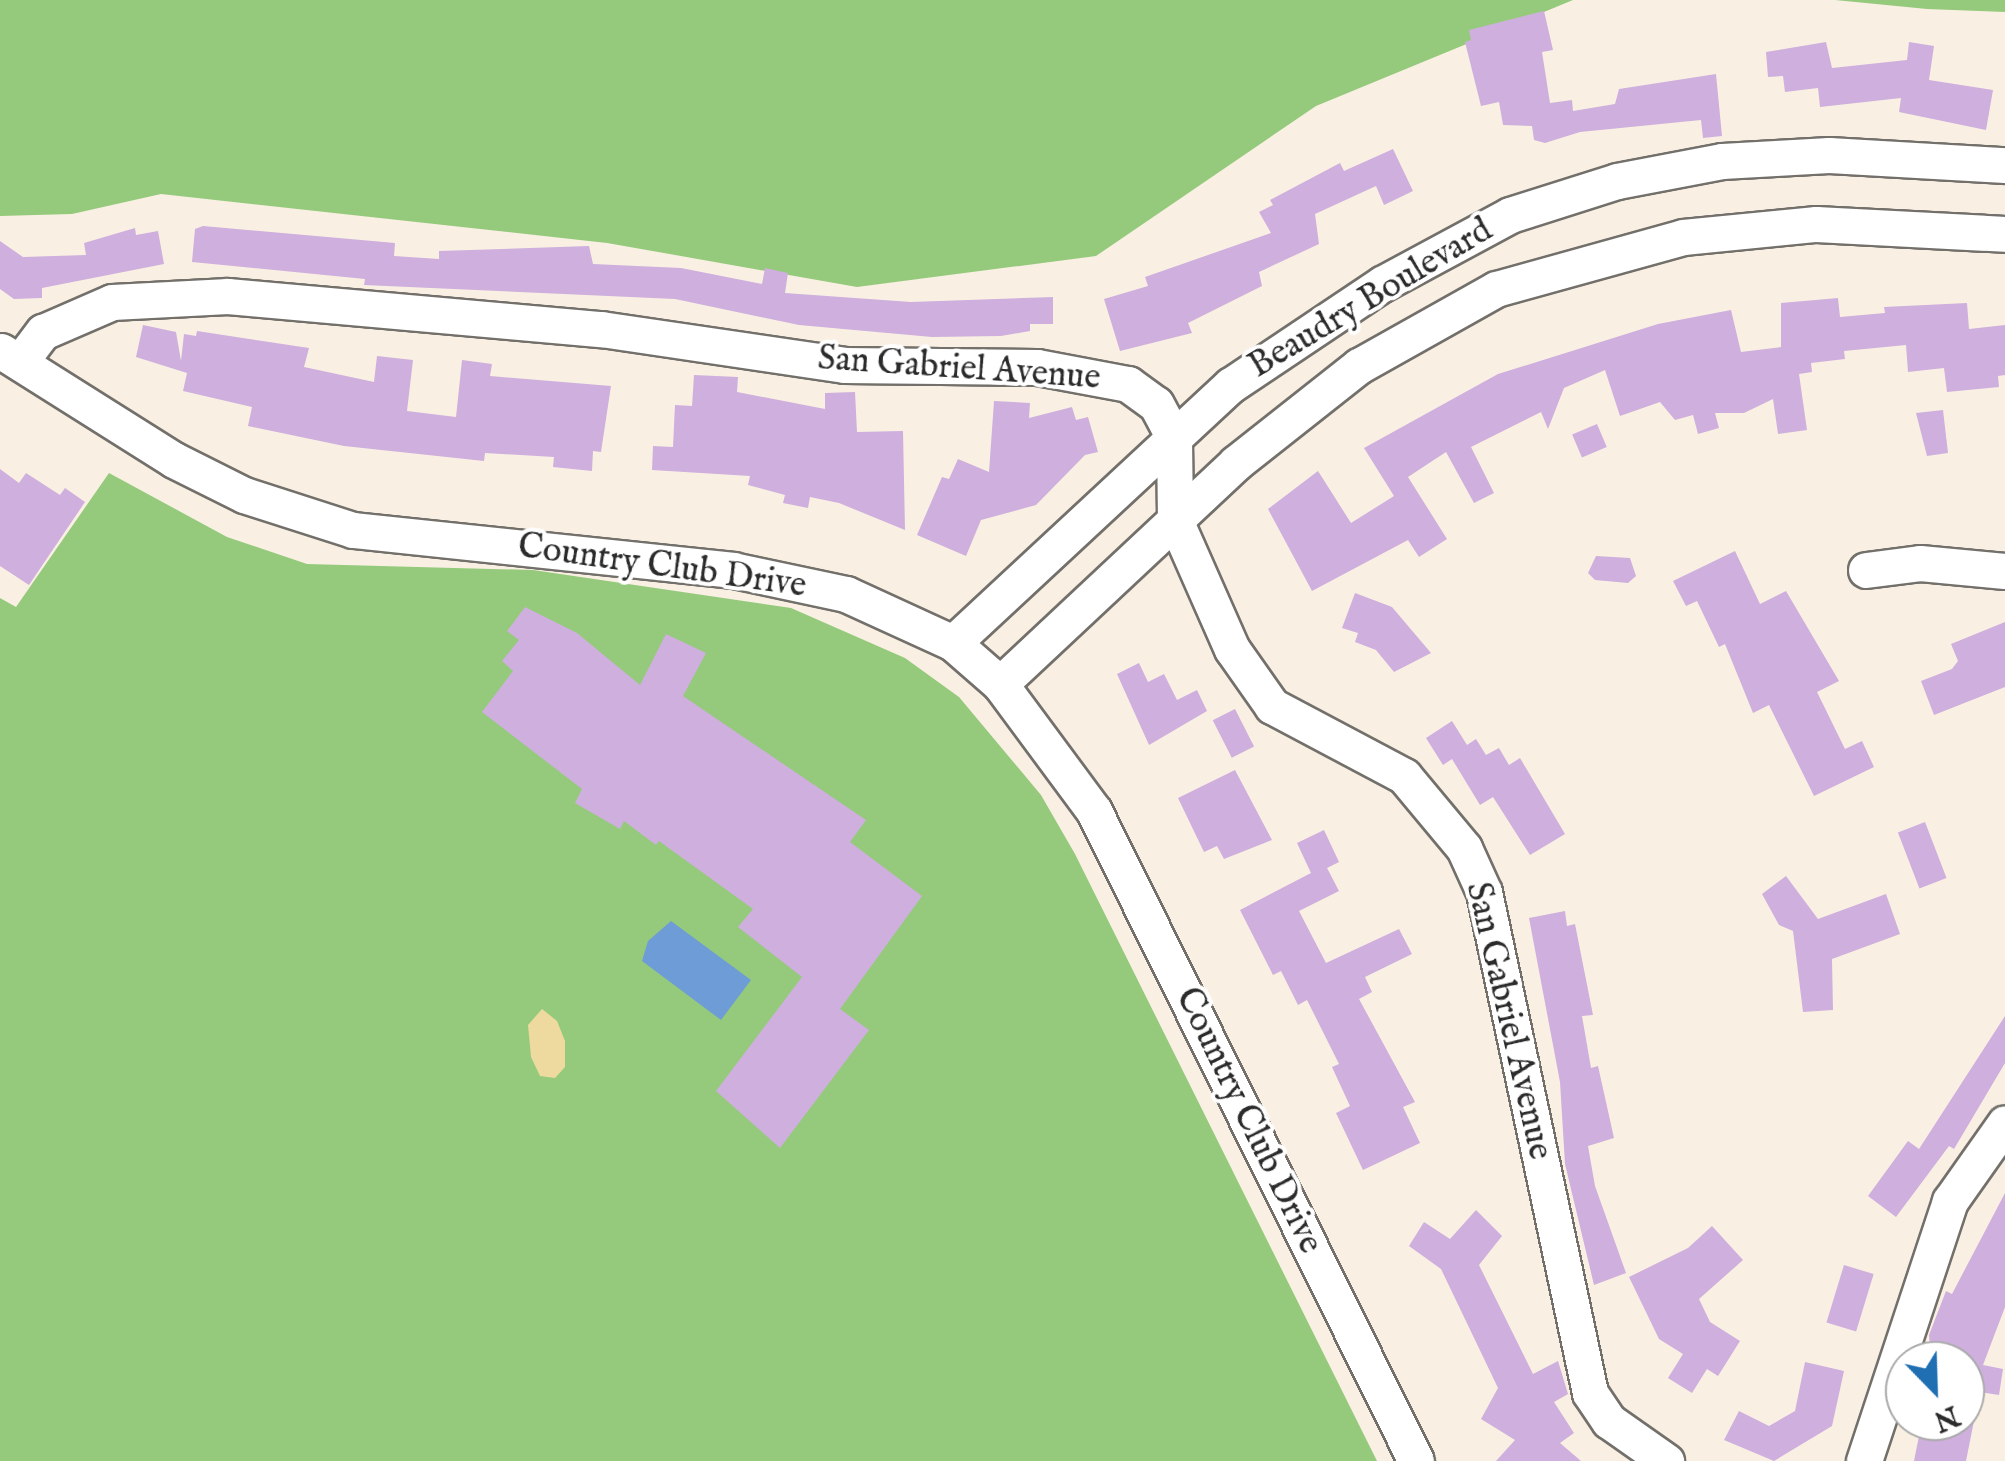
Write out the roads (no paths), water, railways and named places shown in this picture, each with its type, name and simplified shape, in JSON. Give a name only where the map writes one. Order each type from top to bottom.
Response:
[{"type":"street","name":"Beaudry Boulevard","points":[[953,644],[1174,438],[1298,336],[1382,284],[1528,210],[1616,181],[1722,161],[1829,155],[2005,165]]},
{"type":"street","name":"Beaudry Boulevard","points":[[1000,684],[1175,520],[1359,366],[1496,289],[1683,238],[1816,224],[2005,234]]},
{"type":"street","name":"San Gabriel Avenue","points":[[10,356],[43,332],[112,302],[228,296],[601,329],[844,365],[1090,372],[1128,384],[1156,404],[1174,438],[1175,520],[1232,649],[1272,706],[1404,776],[1464,848],[1484,892],[1590,1393],[1609,1420],[1666,1461]]},
{"type":"street","name":"Country Club Drive","points":[[10,356],[174,460],[244,495],[353,530],[734,570],[846,594],[953,644],[1000,684],[1094,811],[1416,1461]]},
{"type":"street","points":[[1866,570],[1920,563],[2005,571]]},
{"type":"street","points":[[1864,1461],[1950,1201],[2005,1123]]},
{"type":"water","points":[[671,921],[751,980],[721,1020],[642,961],[648,941]]}]
